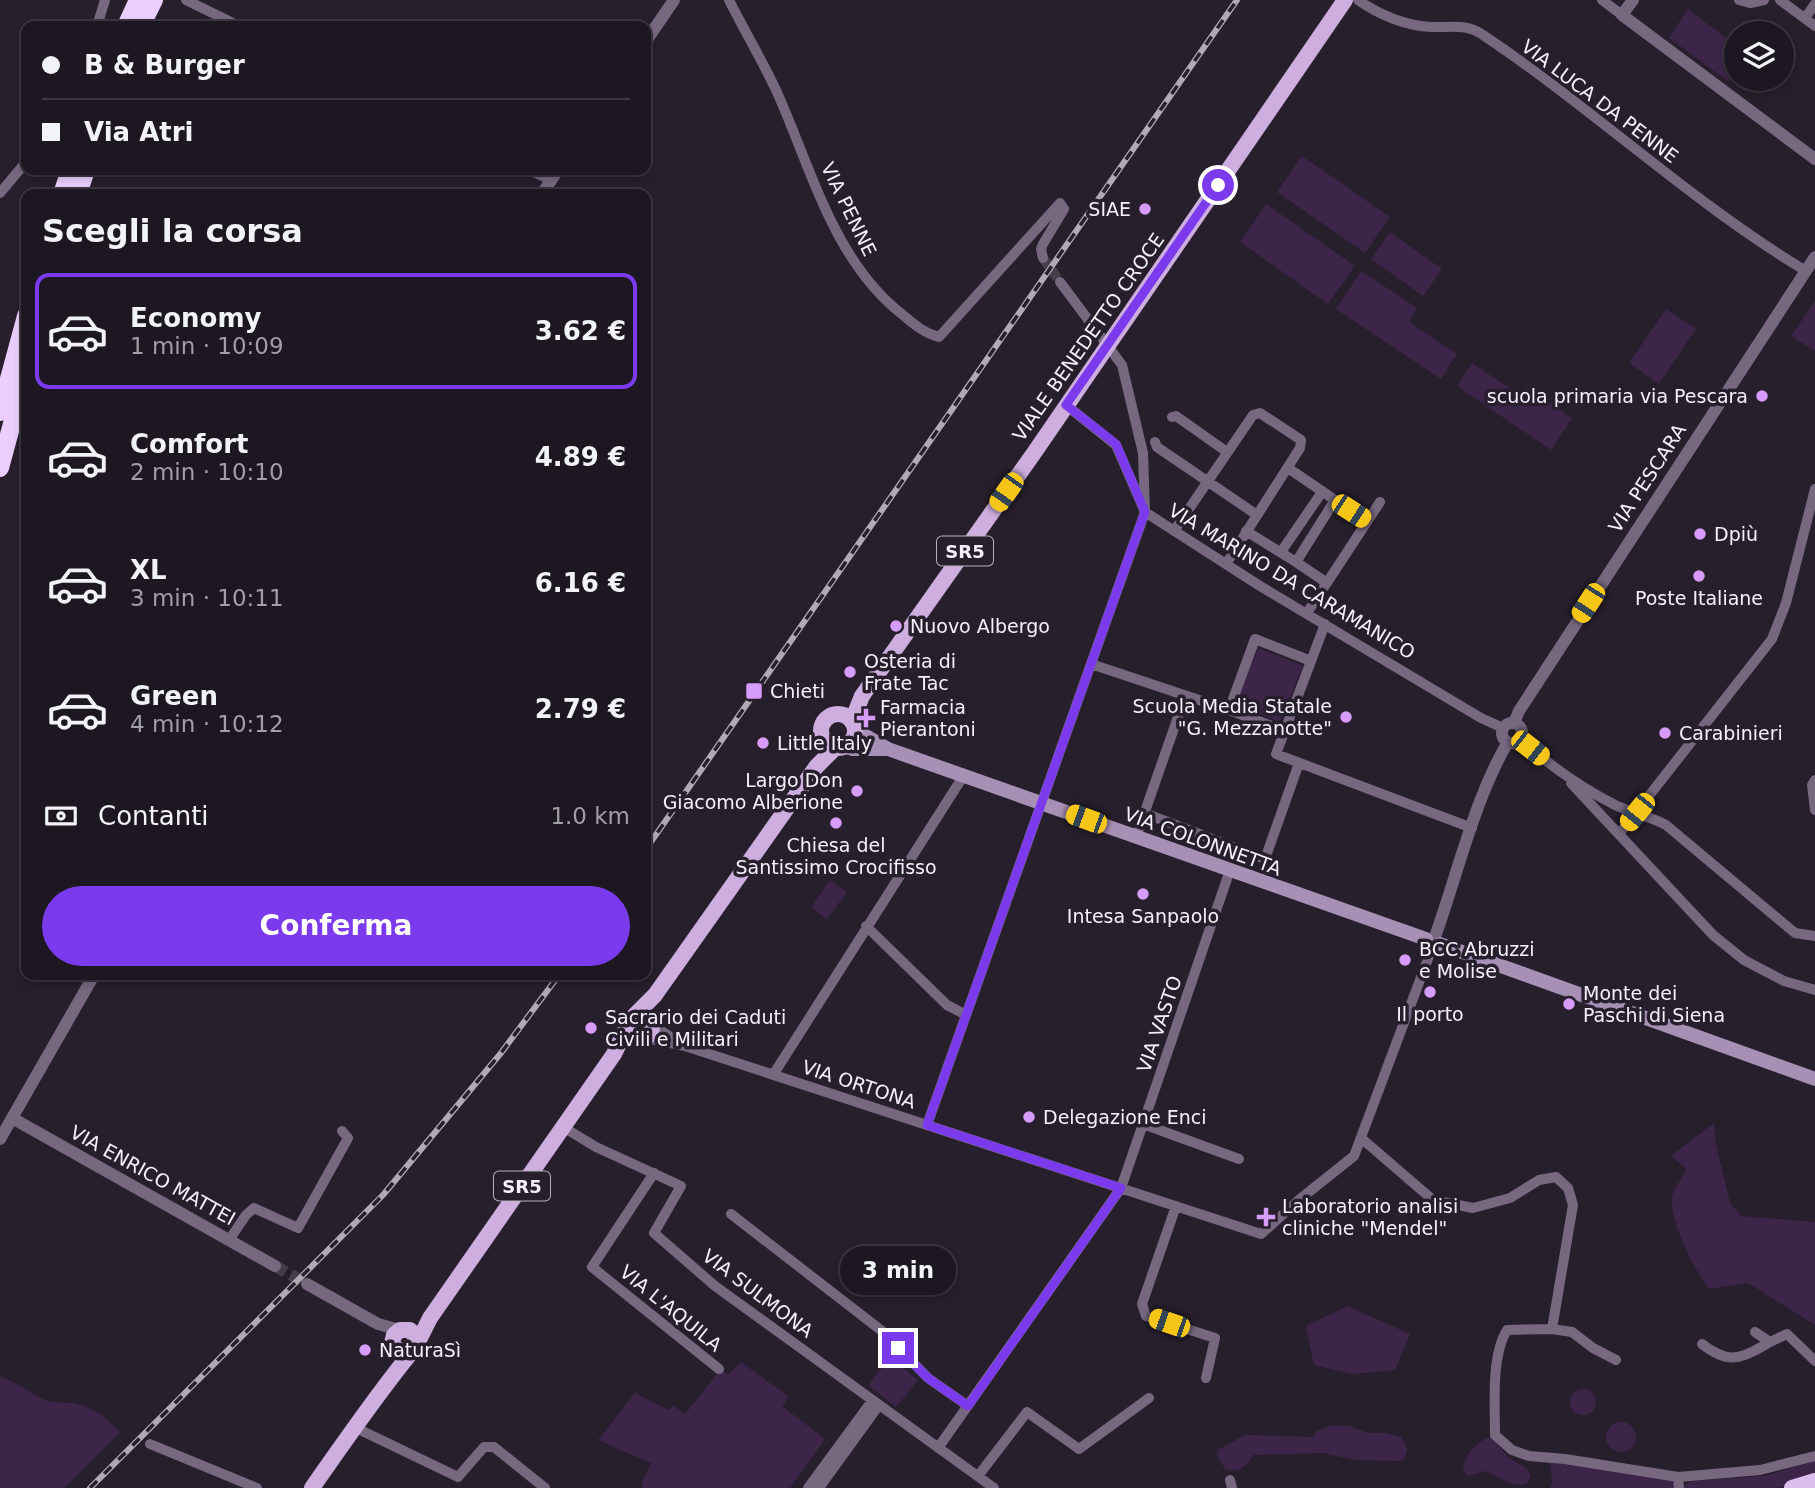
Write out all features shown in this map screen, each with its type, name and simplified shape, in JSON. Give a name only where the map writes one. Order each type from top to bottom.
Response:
[{"type":"highway","points":[[128,21],[138,0]]},
{"type":"highway","points":[[143,21],[153,0]]},
{"type":"highway","points":[[0,412],[21,334]]},
{"type":"highway","points":[[0,468],[21,391]]},
{"type":"highway","points":[[1792,1488],[1815,1483]]},
{"type":"highway","points":[[1800,1488],[1815,1483]]},
{"type":"main road","name":"VIALE BENEDETTO CROCE","points":[[846,720],[1345,0]]},
{"type":"main road","name":"SR5","points":[[312,1488],[391,1377],[405,1340],[430,1318],[614,1054],[640,1027],[654,995],[831,742],[853,737],[846,720],[830,716],[824,721],[821,729],[831,742]]},
{"type":"main road","points":[[846,720],[888,749]]},
{"type":"main road","points":[[831,742],[853,749],[888,749]]},
{"type":"main road","name":"VIA COLONNETTA","points":[[888,749],[1815,1079]]},
{"type":"street","points":[[99,21],[105,0]]},
{"type":"street","points":[[186,0],[229,21]]},
{"type":"street","points":[[651,34],[674,0]]},
{"type":"street","name":"VIA PENNE","points":[[729,0],[775,88],[843,243],[862,273],[894,308],[925,333],[939,337],[1060,203],[1064,209],[1043,244],[1043,258]]},
{"type":"street","name":"VIA LUCA DA PENNE","points":[[1358,0],[1388,18],[1431,27],[1461,25],[1480,33],[1757,242],[1810,273]]},
{"type":"street","points":[[1602,0],[1815,159]]},
{"type":"street","points":[[1622,15],[1633,0]]},
{"type":"street","points":[[1739,0],[1750,3],[1764,0]]},
{"type":"street","points":[[1780,0],[1815,26]]},
{"type":"street","points":[[1805,18],[1815,4]]},
{"type":"street","points":[[0,193],[21,168]]},
{"type":"street","name":"VIA PESCARA","points":[[1509,726],[1595,592],[1810,273],[1815,257]]},
{"type":"street","points":[[927,1125],[1145,512],[1145,473],[1140,434],[1122,365],[1060,282]]},
{"type":"street","name":"VIA MARINO DA CARAMANICO","points":[[1066,405],[1116,444],[1145,512],[1481,718],[1509,726]]},
{"type":"street","points":[[1174,531],[1253,415],[1259,412],[1301,440],[1300,448],[1226,564]]},
{"type":"street","points":[[1172,417],[1176,416],[1227,452]]},
{"type":"street","points":[[1155,442],[1157,447],[1256,515]]},
{"type":"street","points":[[1289,468],[1367,521]]},
{"type":"street","points":[[1619,834],[1772,639],[1786,603],[1815,489]]},
{"type":"street","points":[[1281,552],[1322,492]]},
{"type":"street","points":[[1296,562],[1335,500]]},
{"type":"street","points":[[1307,613],[1380,502]]},
{"type":"street","points":[[1247,531],[1327,583]]},
{"type":"street","points":[[1325,624],[1276,754],[1472,828]]},
{"type":"street","points":[[1229,710],[1255,639],[1311,661]]},
{"type":"street","points":[[1091,664],[1285,731]]},
{"type":"street","points":[[1136,837],[1185,697]]},
{"type":"street","points":[[1509,726],[1522,731],[1500,755],[1361,1138],[1433,1200],[1473,1208],[1510,1198],[1539,1180],[1556,1177],[1568,1188],[1573,1205],[1552,1329]]},
{"type":"street","points":[[1514,741],[1618,806],[1666,825],[1795,933],[1815,936]]},
{"type":"street","points":[[1144,813],[1265,859],[1299,763]]},
{"type":"street","points":[[1562,773],[1713,935],[1744,960],[1783,981],[1815,990]]},
{"type":"street","points":[[773,1075],[964,775]]},
{"type":"street","points":[[1815,780],[1812,785],[1815,810]]},
{"type":"street","name":"VIA VASTO","points":[[938,1448],[1121,1188],[1230,870]]},
{"type":"street","points":[[866,926],[947,1005],[966,1015]]},
{"type":"street","points":[[0,1139],[91,980]]},
{"type":"street","name":"VIA ORTONA","points":[[640,1027],[685,1046],[1261,1234],[1354,1156],[1361,1138]]},
{"type":"street","name":"VIA ENRICO MATTEI","points":[[12,1118],[275,1266]]},
{"type":"street","points":[[1143,1124],[1239,1159]]},
{"type":"street","name":"VIA SULMONA","points":[[563,1127],[596,1147],[681,1186],[654,1233],[715,1286],[994,1488]]},
{"type":"street","points":[[229,1240],[254,1208],[298,1228],[348,1138],[342,1131]]},
{"type":"street","name":"VIA L'AQUILA","points":[[654,1173],[592,1267],[719,1369]]},
{"type":"street","points":[[1176,1206],[1142,1304],[1146,1315],[1215,1338],[1206,1378]]},
{"type":"street","points":[[731,1214],[882,1331],[928,1378],[968,1406]]},
{"type":"street","points":[[307,1284],[405,1340]]},
{"type":"street","points":[[1616,1360],[1593,1348],[1572,1332],[1507,1329],[1500,1342],[1495,1394],[1496,1434],[1512,1450],[1529,1456],[1566,1459],[1679,1483],[1760,1470],[1815,1456]]},
{"type":"street","points":[[1755,1332],[1770,1342]]},
{"type":"street","points":[[1702,1344],[1716,1355],[1742,1359],[1787,1334],[1815,1361]]},
{"type":"street","points":[[978,1476],[1027,1412],[1079,1449],[1149,1398]]},
{"type":"street","points":[[808,1488],[875,1403]]},
{"type":"street","points":[[819,1488],[875,1403]]},
{"type":"street","points":[[354,1426],[458,1477],[484,1447],[494,1447],[545,1488]]},
{"type":"street","points":[[150,1444],[257,1488]]},
{"type":"shaded area","points":[[1688,9],[1724,37],[1724,78],[1669,38]]},
{"type":"shaded area","points":[[1302,156],[1390,217],[1365,253],[1277,192]]},
{"type":"shaded area","points":[[1266,204],[1355,266],[1328,304],[1240,242]]},
{"type":"shaded area","points":[[1390,232],[1442,269],[1423,296],[1371,259]]},
{"type":"shaded area","points":[[1361,271],[1417,308],[1409,322],[1457,354],[1441,379],[1336,309]]},
{"type":"shaded area","points":[[1815,301],[1815,351],[1791,336]]},
{"type":"shaded area","points":[[1666,309],[1696,329],[1659,384],[1629,363]]},
{"type":"shaded area","points":[[1472,363],[1521,396],[1527,387],[1572,418],[1551,450],[1457,386]]},
{"type":"shaded area","points":[[1258,648],[1303,666],[1280,722],[1236,705]]},
{"type":"shaded area","points":[[830,880],[847,892],[827,919],[811,907]]},
{"type":"shaded area","points":[[1714,1123],[1716,1144],[1730,1203],[1741,1216],[1815,1222],[1815,1325],[1748,1283],[1709,1289],[1696,1270],[1678,1229],[1672,1203],[1673,1193],[1686,1169],[1671,1156]]},
{"type":"shaded area","points":[[1347,1306],[1410,1334],[1395,1370],[1352,1374],[1314,1365],[1306,1326]]},
{"type":"shaded area","points":[[890,1358],[918,1380],[896,1407],[868,1385]]},
{"type":"shaded area","points":[[741,1362],[789,1397],[782,1406],[825,1439],[790,1488],[643,1488],[642,1482],[651,1463],[598,1440],[635,1393],[669,1410],[673,1405],[685,1414],[721,1369],[728,1375]]},
{"type":"shaded area","points":[[0,1377],[45,1400],[87,1407],[104,1417],[120,1432],[64,1488],[0,1488]]},
{"type":"shaded area","points":[[1583,1389],[1592,1393],[1596,1402],[1592,1411],[1583,1415],[1574,1411],[1570,1402],[1574,1393]]},
{"type":"shaded area","points":[[1621,1422],[1632,1426],[1636,1437],[1632,1448],[1621,1452],[1610,1448],[1606,1437],[1610,1426]]},
{"type":"shaded area","points":[[1329,1426],[1349,1426],[1368,1433],[1402,1437],[1407,1450],[1404,1459],[1356,1460],[1323,1453],[1253,1455],[1242,1468],[1226,1470],[1217,1456],[1218,1450],[1245,1435],[1315,1437],[1315,1432]]},
{"type":"shaded area","points":[[1491,1436],[1509,1458],[1526,1468],[1531,1475],[1527,1484],[1511,1483],[1485,1471],[1468,1476],[1463,1471],[1472,1450]]},
{"type":"shaded area","points":[[1550,1460],[1674,1479],[1674,1488],[1550,1488]]},
{"type":"shaded area","points":[[1815,1461],[1815,1479],[1778,1488],[1684,1488],[1691,1481],[1765,1476]]},
{"type":"tunnel","points":[[1043,258],[1060,282]]},
{"type":"tunnel","points":[[275,1266],[307,1284]]},
{"type":"railway","points":[[651,842],[1237,0]]},
{"type":"railway","points":[[90,1488],[383,1195],[501,1053],[555,980]]},
{"type":"place","name":"SIAE","points":[[1145,209]]},
{"type":"place","name":"scuola primaria via Pescara","points":[[1762,396]]},
{"type":"place","name":"Dpiù","points":[[1700,534]]},
{"type":"place","name":"Poste Italiane","points":[[1699,576]]},
{"type":"place","name":"Nuovo Albergo","points":[[896,626]]},
{"type":"place","name":"Osteria di Frate Tac","points":[[850,672]]},
{"type":"place","name":"Chieti","points":[[754,691]]},
{"type":"place","name":"Scuola Media Statale \"G. Mezzanotte\"","points":[[1346,717]]},
{"type":"place","name":"Farmacia Pierantoni","points":[[866,718]]},
{"type":"place","name":"Carabinieri","points":[[1665,733]]},
{"type":"place","name":"Little Italy","points":[[763,743]]},
{"type":"place","name":"Largo Don Giacomo Alberione","points":[[857,791]]},
{"type":"place","name":"Chiesa del Santissimo Crocifisso","points":[[836,823]]},
{"type":"place","name":"Intesa Sanpaolo","points":[[1143,894]]},
{"type":"place","name":"BCC Abruzzi e Molise","points":[[1405,960]]},
{"type":"place","name":"Il porto","points":[[1430,992]]},
{"type":"place","name":"Monte dei Paschi di Siena","points":[[1569,1004]]},
{"type":"place","name":"Sacrario dei Caduti Civili e Militari","points":[[591,1028]]},
{"type":"place","name":"Delegazione Enci","points":[[1029,1117]]},
{"type":"place","name":"Laboratorio analisi cliniche \"Mendel\"","points":[[1266,1217]]},
{"type":"place","name":"NaturaSì","points":[[365,1350]]},
{"type":"route","points":[[898,1348],[928,1378],[968,1406],[1121,1188],[927,1125],[1145,512],[1116,444],[1066,405],[1218,185]]}]
